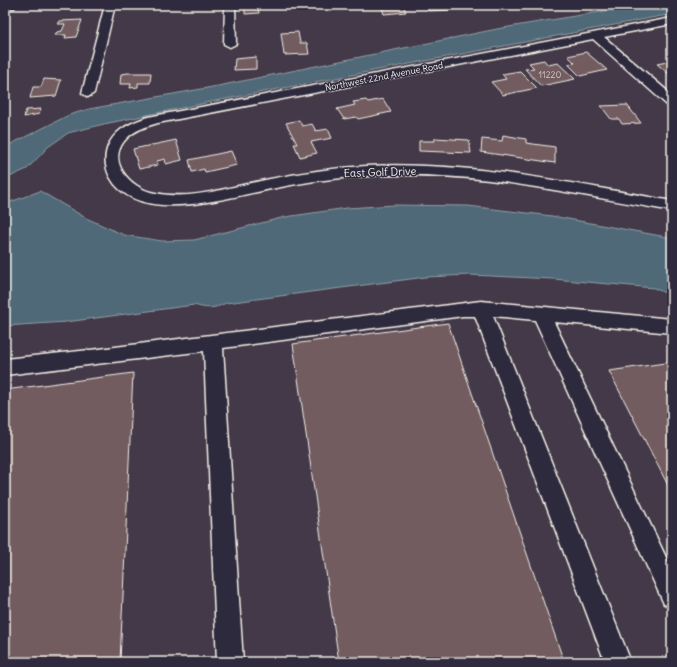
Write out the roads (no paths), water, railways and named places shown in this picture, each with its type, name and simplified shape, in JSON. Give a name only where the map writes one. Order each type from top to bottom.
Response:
[{"type":"street","points":[[88,93],[110,5]]},
{"type":"street","points":[[230,5],[230,44]]},
{"type":"street","name":"Northwest 22nd Avenue Road","points":[[112,156],[115,145],[125,132],[138,125],[158,119],[672,21]]},
{"type":"street","points":[[596,36],[670,97]]},
{"type":"street","name":"East Golf Drive","points":[[112,156],[116,173],[125,186],[140,195],[167,200],[204,198],[331,174],[412,170],[499,175],[562,184],[672,206]]},
{"type":"street","points":[[481,308],[618,662]]},
{"type":"street","points":[[5,367],[69,361],[440,311],[481,308],[672,326]]},
{"type":"street","points":[[542,313],[672,596]]},
{"type":"street","points":[[213,342],[230,662]]},
{"type":"water","points":[[641,5],[672,5],[672,14],[205,103],[104,124],[68,133],[48,147],[27,169],[5,179],[5,145],[11,144],[69,115],[89,109],[218,86],[497,29]]},
{"type":"water","points":[[40,191],[86,218],[124,235],[162,241],[194,240],[285,217],[347,208],[394,205],[468,206],[552,216],[672,238],[672,290],[667,290],[665,293],[654,288],[553,279],[470,275],[426,277],[226,303],[210,308],[194,305],[66,322],[5,326],[5,204]]}]
